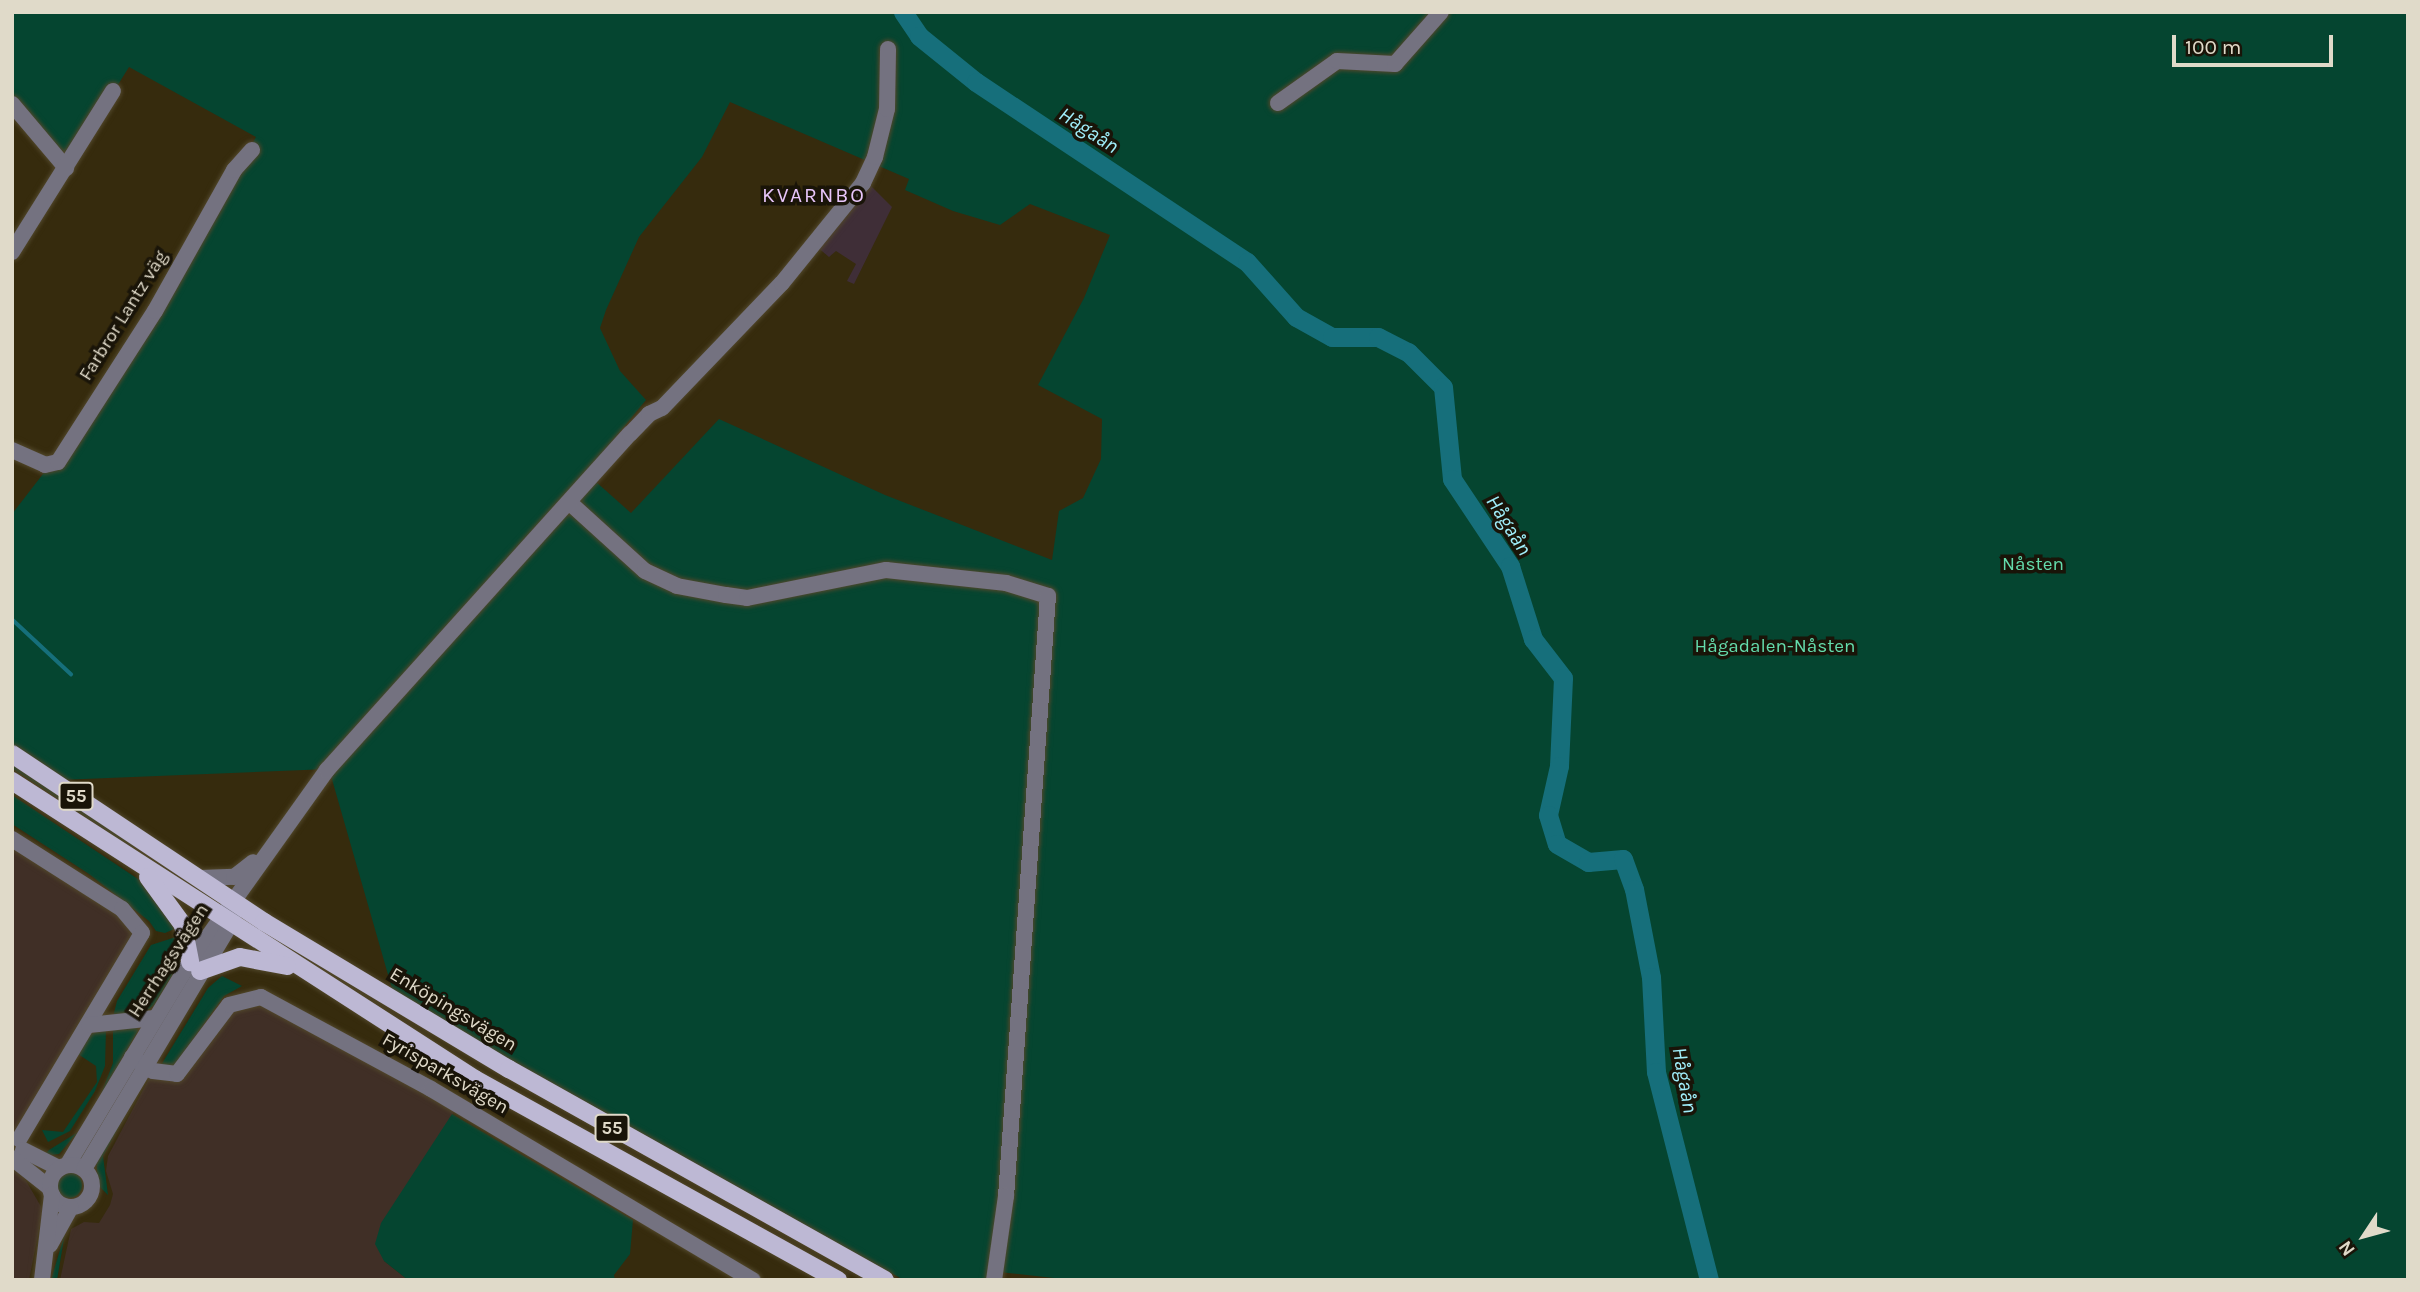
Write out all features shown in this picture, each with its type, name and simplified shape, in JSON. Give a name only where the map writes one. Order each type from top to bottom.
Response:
[{"type":"main road","name":"Enköpingsvägen","points":[[12,754],[235,902],[521,1076],[885,1280]]},
{"type":"main road","name":"55","points":[[12,781],[137,864],[475,1079],[838,1280]]},
{"type":"main road","points":[[137,864],[183,925],[195,967],[247,957],[304,971]]},
{"type":"street","points":[[1278,103],[1328,64],[1347,59],[1382,66],[1395,64],[1441,12]]},
{"type":"street","points":[[200,878],[224,880],[242,873],[277,837],[327,769],[415,669],[649,414],[662,408],[782,283],[863,183],[875,157],[887,109],[888,49]]},
{"type":"street","points":[[12,252],[113,91]]},
{"type":"street","points":[[12,104],[66,168]]},
{"type":"street","name":"Farbror Lantz väg","points":[[12,450],[44,465],[58,462],[166,292],[234,170],[252,150]]},
{"type":"street","points":[[570,503],[645,570],[677,586],[747,598],[886,570],[1006,583],[1048,596],[1001,1250],[994,1280]]},
{"type":"street","name":"Herrhagsvägen","points":[[63,1166],[138,1060],[277,837]]},
{"type":"street","points":[[12,839],[140,926],[141,940],[16,1148]]},
{"type":"street","name":"Herrhagsvägen","points":[[84,1169],[138,1060],[155,1018],[195,967]]},
{"type":"street","name":"Fyrisparksvägen","points":[[138,1060],[166,1076],[177,1074],[229,1005],[261,997],[431,1089],[753,1280]]},
{"type":"street","points":[[89,1025],[155,1018]]},
{"type":"street","points":[[16,1148],[63,1166],[84,1169],[92,1189],[85,1202],[71,1207],[46,1254]]},
{"type":"street","points":[[16,1148],[51,1191],[71,1207]]},
{"type":"street","points":[[42,1280],[51,1191],[63,1166]]},
{"type":"shaded area","points":[[868,183],[892,207],[854,284],[847,281],[856,264],[836,251],[829,257],[816,246]]},
{"type":"shaded area","points":[[12,839],[140,926],[19,1138],[38,1159],[25,1179],[43,1210],[29,1280],[12,1280]]},
{"type":"shaded area","points":[[249,997],[457,1105],[384,1261],[408,1280],[60,1280],[71,1229],[84,1222],[99,1223],[110,1205],[113,1194],[106,1171],[108,1156],[153,1071],[166,1076],[218,1017]]},
{"type":"green space","name":"Hågadalen-Nåsten","points":[[12,12],[2408,12],[2408,1280],[1072,1280],[999,1272],[992,1280],[904,1280],[513,1064],[393,992],[329,769],[59,780],[12,747],[12,514],[111,386],[256,137],[129,67],[66,168],[12,104]],"holes":[[[730,102],[909,179],[905,190],[953,211],[1000,225],[1030,204],[1110,235],[1084,298],[1038,385],[1102,419],[1101,459],[1083,498],[1059,511],[1052,560],[885,495],[719,419],[631,513],[586,473],[646,400],[620,371],[600,328],[606,310],[639,237],[702,157]]]},
{"type":"green space","points":[[12,760],[137,843],[133,848],[12,768]]},
{"type":"green space","points":[[12,795],[138,879],[179,927],[165,933],[156,931],[149,921],[89,874],[12,824]]},
{"type":"green space","points":[[179,936],[180,962],[154,1005],[145,1012],[113,1017],[117,1001],[151,945]]},
{"type":"green space","points":[[222,976],[242,986],[224,996],[174,1066],[161,1065],[208,988]]},
{"type":"green space","points":[[137,1027],[138,1031],[101,1094],[113,1063],[113,1028]]},
{"type":"green space","points":[[106,1029],[105,1066],[95,1091],[70,1131],[48,1142],[42,1130],[63,1132],[97,1082],[96,1066],[75,1052],[90,1034]]},
{"type":"green space","points":[[145,1079],[103,1156],[108,1195],[98,1185],[96,1157]]},
{"type":"green space","points":[[452,1114],[633,1220],[630,1254],[614,1275],[615,1280],[408,1280],[384,1261],[375,1244],[381,1223]]},
{"type":"green space","points":[[78,1132],[59,1154],[43,1156],[49,1150]]},
{"type":"green space","points":[[69,1172],[78,1176],[82,1185],[78,1194],[69,1198],[60,1194],[56,1185],[60,1176]]},
{"type":"green space","points":[[65,1233],[57,1280],[51,1280]]},
{"type":"waterway","name":"Hågaån","points":[[903,12],[919,36],[976,82],[1247,262],[1296,317],[1332,337],[1378,337],[1408,352],[1443,387],[1452,479],[1510,566],[1533,639],[1563,678],[1559,766],[1548,815],[1557,844],[1588,862],[1623,859],[1634,889],[1651,977],[1656,1072],[1709,1280]]},
{"type":"waterway","points":[[12,619],[71,674]]},
{"type":"district","name":"KVARNBO","points":[[814,195]]},
{"type":"park label","name":"Nåsten","points":[[2033,565]]}]
